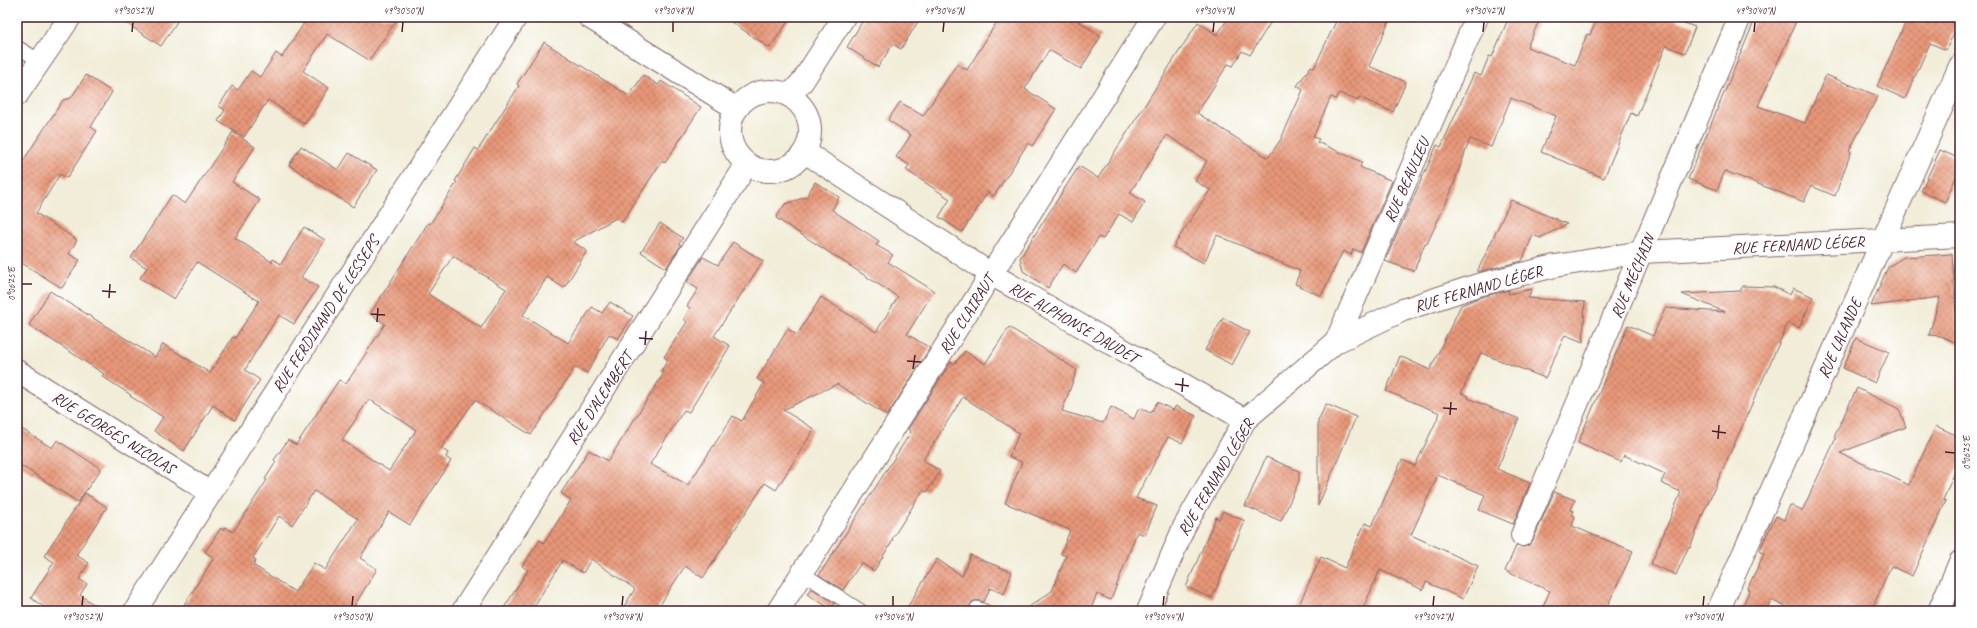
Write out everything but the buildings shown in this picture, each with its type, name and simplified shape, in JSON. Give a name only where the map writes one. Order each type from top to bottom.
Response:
[{"type":"street","points":[[17,95],[70,17]]},
{"type":"street","name":"RUE FERDINAND DE LESSEPS","points":[[135,611],[516,17]]},
{"type":"street","points":[[590,17],[737,109]]},
{"type":"street","points":[[790,95],[802,82],[844,17]]},
{"type":"street","name":"RUE CLAIRAUT","points":[[778,611],[1154,17]]},
{"type":"street","name":"RUE BEAULIEU","points":[[1336,342],[1477,17]]},
{"type":"street","name":"RUE MÉCHAIN","points":[[1522,535],[1740,17]]},
{"type":"street","name":"RUE LALANDE","points":[[1718,611],[1960,66]]},
{"type":"street","points":[[760,91],[777,91],[790,95],[802,105],[810,120],[810,138],[805,152],[792,164],[779,170],[761,170],[747,164],[736,152],[731,140],[730,123],[737,109],[748,97],[760,91]]},
{"type":"street","name":"RUE ALPHONSE DAUDET","points":[[805,152],[991,274],[1246,420]]},
{"type":"street","name":"RUE D'ALEMBERT","points":[[463,611],[747,164]]},
{"type":"street","name":"RUE FERNAND LÉGER","points":[[1148,611],[1184,527],[1246,420],[1336,342],[1402,310],[1478,285],[1555,266],[1642,252],[1960,236]]},
{"type":"street","name":"RUE GEORGES NICOLAS","points":[[17,371],[211,493]]},
{"type":"street","points":[[1938,611],[1960,562]]},
{"type":"lane","points":[[17,47],[40,61]]},
{"type":"lane","points":[[802,573],[862,611]]}]
